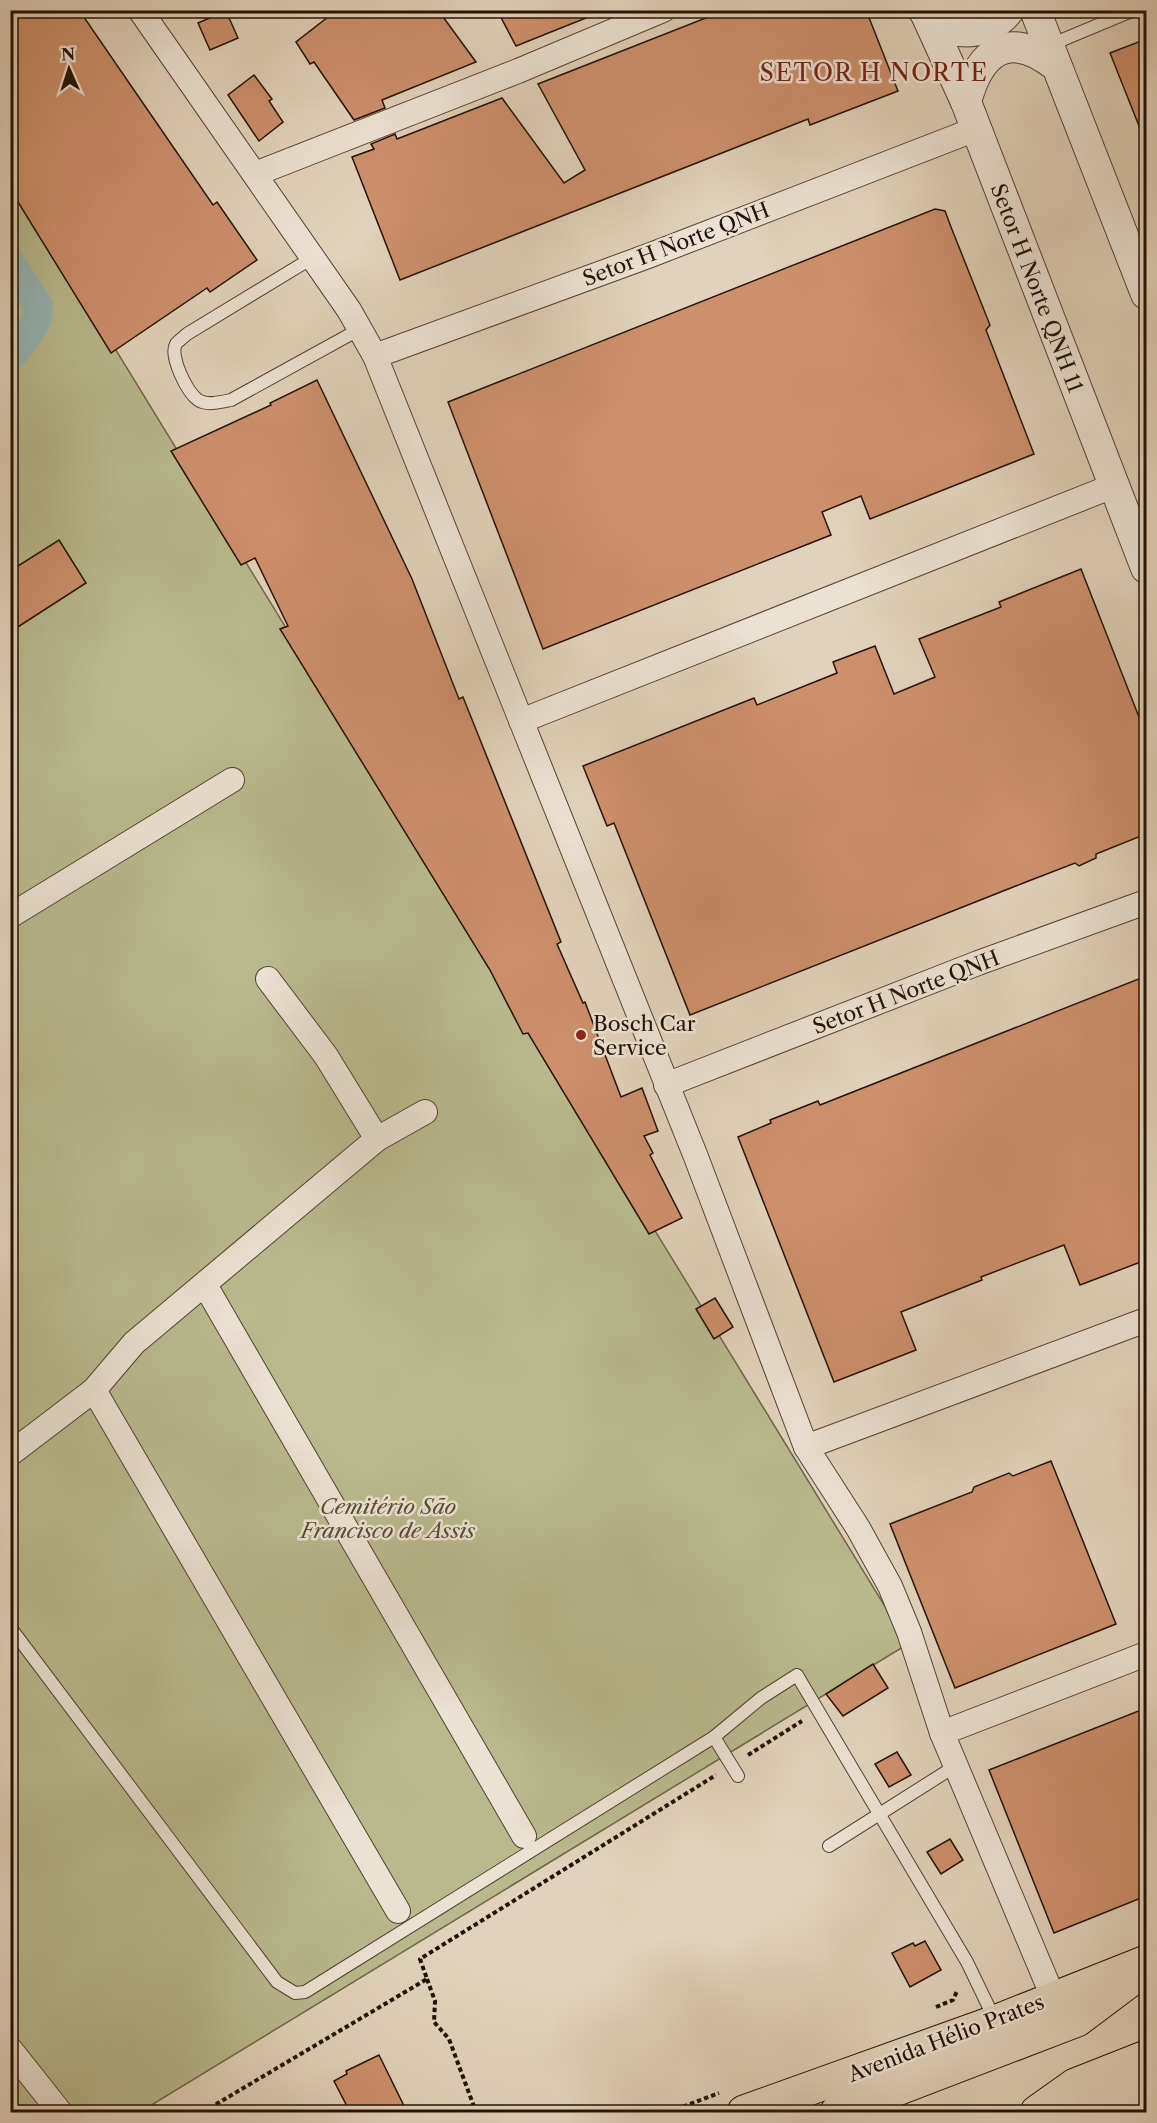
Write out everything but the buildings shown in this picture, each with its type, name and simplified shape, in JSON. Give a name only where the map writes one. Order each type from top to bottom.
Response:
[{"type":"main road","name":"Avenida Hélio Prates","points":[[734,2102],[995,2022],[1053,1997],[1146,1962]]},
{"type":"main road","points":[[837,2112],[1077,2020],[1146,1967]]},
{"type":"main road","points":[[1037,2112],[1075,2085],[1146,2057]]},
{"type":"main road","points":[[1091,2112],[1146,2090]]},
{"type":"street","points":[[140,10],[360,328],[375,356],[666,1085],[806,1447],[858,1528],[890,1586],[909,1632],[942,1733],[1053,1997]]},
{"type":"street","points":[[255,174],[518,71],[663,10]]},
{"type":"street","points":[[924,11],[953,29],[979,31],[1003,18],[1009,10]]},
{"type":"street","points":[[1035,10],[1146,294]]},
{"type":"street","name":"Setor H Norte QNH 11","points":[[924,11],[971,115],[1146,568]]},
{"type":"street","points":[[971,115],[973,76],[982,62],[994,53],[1014,47],[1031,49],[1053,56]]},
{"type":"street","name":"Setor H Norte QNH","points":[[375,356],[648,256],[971,115]]},
{"type":"street","points":[[521,721],[1113,486]]},
{"type":"street","points":[[10,916],[232,780]]},
{"type":"street","name":"Setor H Norte QNH","points":[[666,1085],[978,963],[1146,902]]},
{"type":"street","points":[[268,979],[326,1056],[377,1139]]},
{"type":"street","points":[[10,1454],[94,1390],[134,1343],[377,1139],[425,1112]]},
{"type":"street","points":[[205,1285],[524,1836]]},
{"type":"street","points":[[806,1447],[1146,1320]]},
{"type":"street","points":[[94,1390],[398,1911]]},
{"type":"street","points":[[942,1733],[1146,1654]]},
{"type":"street","points":[[10,2049],[60,2112]]},
{"type":"lane","points":[[1053,56],[1134,10]]},
{"type":"lane","points":[[312,258],[187,334],[176,344],[173,357],[190,390],[199,401],[215,403],[231,400],[360,328]]},
{"type":"lane","points":[[10,1627],[278,1982],[295,1993],[305,1992],[714,1737],[761,1698],[797,1674],[967,1962],[995,2022]]},
{"type":"lane","points":[[714,1737],[735,1771]]},
{"type":"lane","points":[[829,1846],[957,1765]]},
{"type":"path","points":[[476,2112],[449,2039],[434,2022],[435,2001],[420,1959],[735,1771],[818,1711]]},
{"type":"path","points":[[802,1721],[808,1731]]},
{"type":"path","points":[[202,2112],[428,1979]]},
{"type":"path","points":[[931,2009],[953,2000],[962,1982]]},
{"type":"path","points":[[669,2112],[734,2102]]},
{"type":"green space","name":"Cemitério São Francisco de Assis","points":[[10,177],[908,1644],[140,2112],[11,2112]]},
{"type":"waterway","points":[[10,262],[38,306],[33,326],[13,354]]},
{"type":"place","name":"Bosch Car Service","points":[[581,1035]]},
{"type":"district","name":"SETOR H NORTE","points":[[874,72]]}]
